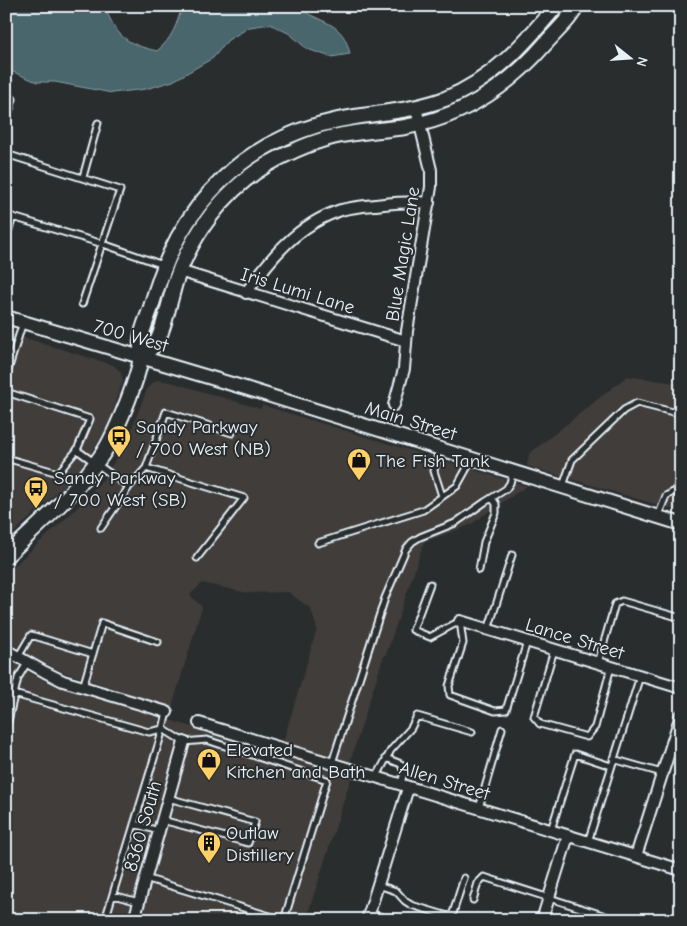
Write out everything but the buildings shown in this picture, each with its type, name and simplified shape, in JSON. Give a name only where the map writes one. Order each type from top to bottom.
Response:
[{"type":"main road","points":[[6,556],[78,486],[102,454],[123,414],[142,357],[141,339],[164,266],[182,229],[206,197],[238,166],[264,148],[298,132],[330,122],[416,108],[461,92],[487,76],[520,48],[556,6]]},
{"type":"main road","points":[[142,357],[157,343],[179,271],[194,242],[216,209],[240,185],[267,165],[296,150],[327,139],[420,124],[463,108],[499,88],[530,61],[576,6]]},
{"type":"street","name":"Blue Magic Lane","points":[[394,405],[404,369],[406,341],[431,187],[431,170],[416,108]]},
{"type":"street","points":[[246,293],[267,264],[284,245],[300,232],[324,218],[351,208],[404,202],[429,203]]},
{"type":"street","name":"Iris Lumi Lane","points":[[179,271],[406,341]]},
{"type":"street","name":"700 West","points":[[6,317],[245,388]]},
{"type":"street","name":"Main Street","points":[[245,388],[681,524]]},
{"type":"street","name":"Lance Street","points":[[460,621],[681,688]]},
{"type":"street","points":[[6,650],[57,678],[168,712]]},
{"type":"street","points":[[636,856],[681,715]]},
{"type":"street","name":"Allen Street","points":[[199,723],[681,870]]},
{"type":"street","name":"8360 South","points":[[134,920],[184,742]]},
{"type":"street","points":[[368,916],[404,787]]},
{"type":"street","points":[[542,920],[568,836]]},
{"type":"lane","points":[[6,122],[13,99]]},
{"type":"lane","points":[[82,177],[98,123]]},
{"type":"lane","points":[[6,154],[120,190],[82,304]]},
{"type":"lane","points":[[6,215],[103,244],[164,266]]},
{"type":"lane","points":[[6,238],[13,217]]},
{"type":"lane","points":[[6,377],[23,322]]},
{"type":"lane","points":[[6,392],[90,418],[77,450],[58,473],[6,458]]},
{"type":"lane","points":[[563,486],[572,460],[624,410],[636,403],[681,414]]},
{"type":"lane","points":[[101,528],[129,487],[146,468],[166,412],[232,432]]},
{"type":"lane","points":[[440,448],[434,471],[442,496]]},
{"type":"lane","points":[[77,450],[129,487]]},
{"type":"lane","points":[[318,543],[423,510],[457,486],[473,459]]},
{"type":"lane","points":[[146,468],[244,498],[197,558]]},
{"type":"lane","points":[[332,764],[385,598],[406,549],[420,537],[455,524],[492,498],[508,486],[514,471]]},
{"type":"lane","points":[[658,517],[666,496],[675,491],[681,478]]},
{"type":"lane","points":[[479,570],[484,542],[496,513],[496,504],[492,498]]},
{"type":"lane","points":[[488,630],[512,554]]},
{"type":"lane","points":[[430,584],[413,630],[430,637],[460,621],[463,643],[449,686],[450,695],[494,711],[506,710],[527,642]]},
{"type":"lane","points":[[598,663],[615,604],[622,601],[681,618]]},
{"type":"lane","points":[[82,687],[102,623],[158,642]]},
{"type":"lane","points":[[6,730],[13,696],[31,635],[93,654]]},
{"type":"lane","points":[[554,650],[534,717],[540,724],[587,738],[595,727],[611,667]]},
{"type":"lane","points":[[588,842],[640,676]]},
{"type":"lane","points":[[6,696],[13,696],[149,732],[163,729],[184,742],[207,740],[327,780],[284,920],[145,878]]},
{"type":"lane","points":[[105,920],[168,712]]},
{"type":"lane","points":[[376,778],[386,758],[402,736],[411,728],[417,716],[472,732]]},
{"type":"lane","points":[[479,809],[502,729]]},
{"type":"lane","points":[[550,830],[575,754],[611,766]]},
{"type":"lane","points":[[386,758],[401,764],[404,773],[404,787]]},
{"type":"lane","points":[[613,759],[662,773]]},
{"type":"lane","points":[[162,820],[248,843],[255,822],[168,798]]},
{"type":"lane","points":[[134,824],[159,832]]},
{"type":"lane","points":[[473,900],[478,883],[484,877],[618,920]]},
{"type":"lane","points":[[378,885],[396,891],[411,905],[448,916],[454,913],[464,878]]},
{"type":"lane","points":[[113,895],[139,902]]},
{"type":"lane","points":[[368,916],[392,920]]},
{"type":"shaded area","points":[[6,332],[113,365],[121,372],[123,381],[108,426],[84,465],[6,540]]},
{"type":"shaded area","points":[[627,376],[681,384],[681,512],[527,466],[529,454]]},
{"type":"shaded area","points":[[158,380],[171,382],[261,409],[262,405],[527,486],[470,525],[424,542],[386,655],[384,655],[350,762],[283,742],[317,629],[311,609],[288,592],[248,593],[202,583],[190,595],[202,607],[172,707],[63,672],[33,658],[6,640],[6,573],[77,508],[103,479],[126,443],[147,389]]},
{"type":"shaded area","points":[[6,658],[35,676],[62,688],[346,773],[351,778],[306,920],[6,920]]},
{"type":"water","points":[[6,6],[103,6],[120,34],[137,45],[157,51],[167,41],[173,31],[182,6],[297,6],[336,28],[347,43],[350,54],[331,57],[307,49],[290,34],[270,24],[250,27],[228,40],[213,58],[173,81],[146,89],[112,93],[55,82],[37,82],[6,69]]},
{"type":"place","name":"Sandy Parkway / 700 West (NB)","points":[[119,458]]},
{"type":"place","name":"The Fish Tank","points":[[359,481]]},
{"type":"place","name":"Sandy Parkway / 700 West (SB)","points":[[36,509]]},
{"type":"place","name":"Elevated Kitchen and Bath","points":[[209,781]]},
{"type":"place","name":"Outlaw Distillery","points":[[209,864]]}]
